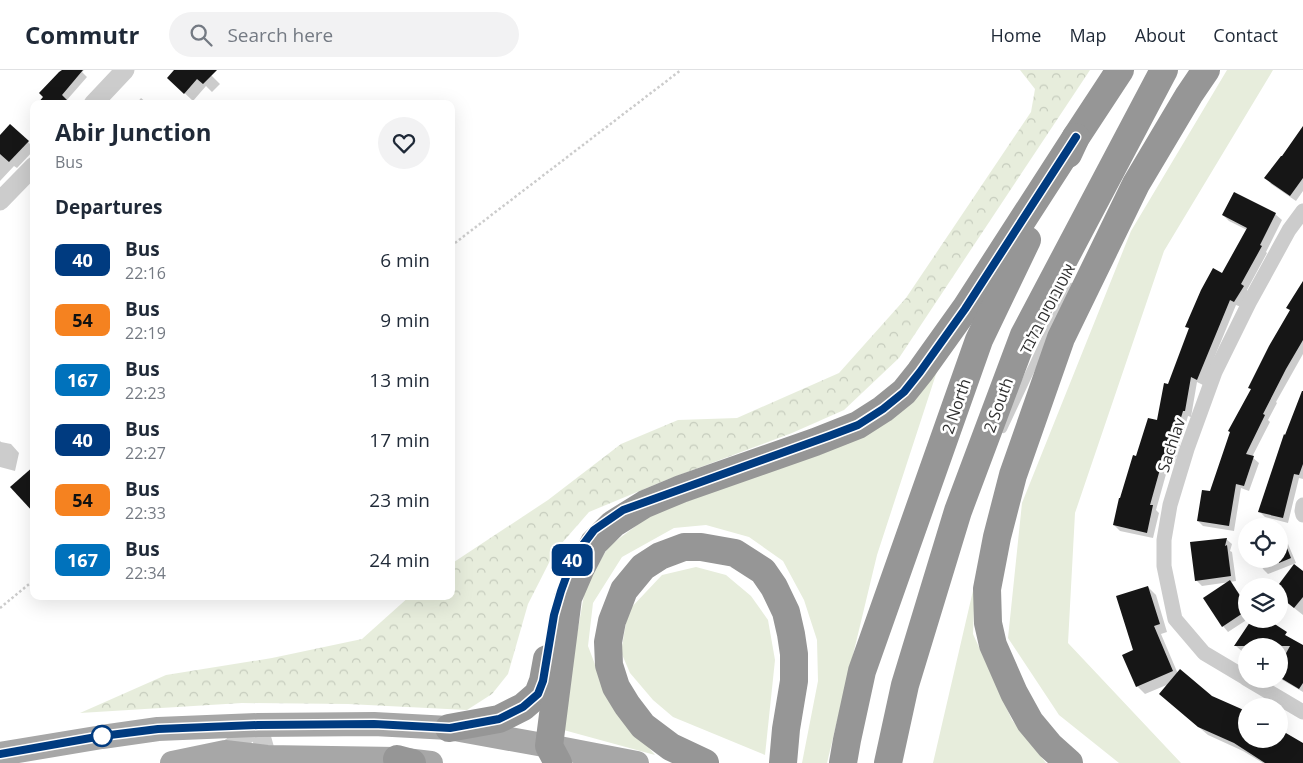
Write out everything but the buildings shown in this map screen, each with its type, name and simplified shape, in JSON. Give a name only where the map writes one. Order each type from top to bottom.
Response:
[{"type":"highway","name":"2 North","points":[[843,763],[862,671],[979,340],[1076,137],[1120,70]]},
{"type":"highway","name":"2 South","points":[[888,763],[904,686],[958,511],[1024,335],[1164,70]]},
{"type":"highway","points":[[1068,763],[1050,746],[1030,722],[1004,672],[993,645],[988,622],[987,589],[997,537],[1013,475],[1061,338],[1136,184],[1206,70]]},
{"type":"highway","points":[[450,728],[499,719],[523,707],[538,694],[543,681],[554,615],[561,591],[573,558],[594,530],[623,510],[858,425],[883,409],[904,392],[965,309],[1076,137]]},
{"type":"highway","points":[[554,754],[568,598],[581,568],[594,542],[613,524],[645,504],[681,489]]},
{"type":"highway","points":[[705,763],[671,747],[643,726],[616,687],[609,665],[608,642],[612,621],[624,590],[643,567],[660,556],[684,547],[702,547],[735,553],[763,571],[774,587],[786,612],[794,654],[794,681],[786,729],[783,763]]},
{"type":"highway","points":[[896,763],[904,686]]},
{"type":"main road","points":[[0,754],[102,736],[158,729],[258,725],[374,724],[450,728],[554,754],[637,763]]},
{"type":"main road","points":[[172,763],[223,757],[266,760],[405,761],[431,763]]},
{"type":"street","points":[[97,100],[125,70]]},
{"type":"street","points":[[0,201],[30,170]]},
{"type":"street","name":"Sachlav","points":[[1238,674],[1204,653],[1175,619],[1164,566],[1164,540],[1170,505],[1214,372],[1249,303],[1290,230],[1303,211]]},
{"type":"street","points":[[1303,506],[1303,515]]},
{"type":"street","name":"Sachlav","points":[[1262,688],[1303,712]]},
{"type":"street","points":[[223,757],[258,725],[266,760]]},
{"type":"lane","points":[[1095,250],[1136,184]]},
{"type":"lane","name":"אוטובוסים בלבד","points":[[1000,436],[1064,299],[1074,283]]},
{"type":"lane","points":[[935,590],[961,527]]},
{"type":"path","points":[[455,243],[681,70]]},
{"type":"path","points":[[0,608],[30,583]]},
{"type":"green space","points":[[1020,70],[1090,70],[899,358],[844,410],[792,433],[666,480],[589,512],[555,551],[528,604],[508,674],[492,694],[467,710],[348,704],[242,703],[80,713],[166,675],[272,658],[362,639],[406,600],[455,600],[455,561],[548,500],[621,444],[678,420],[737,418],[839,373],[906,298],[1031,112],[1035,89]]},
{"type":"green space","points":[[1227,70],[1273,70],[1164,251],[1075,513],[1068,643],[1181,763],[1119,763],[1059,715],[1008,638],[1022,503],[1131,231]]},
{"type":"green space","points":[[939,365],[877,555],[827,763],[802,763],[818,681],[817,640],[804,600],[783,561],[749,537],[706,525],[674,528],[622,557],[593,603],[588,646],[608,699],[655,755],[560,729],[586,584],[609,546],[652,514],[795,462]]},
{"type":"green space","points":[[696,567],[726,575],[751,596],[768,620],[775,660],[765,755],[673,717],[653,700],[630,673],[621,652],[628,611],[662,575]]},
{"type":"green space","points":[[975,582],[973,634],[1012,720],[1046,763],[933,763]]},
{"type":"bus line","name":"40","points":[[0,754],[102,736],[158,729],[258,725],[374,724],[450,728],[499,719],[523,707],[538,694],[543,681],[554,615],[561,591],[573,558],[594,530],[623,510],[858,425],[883,409],[904,392],[965,309],[1076,137]]}]
